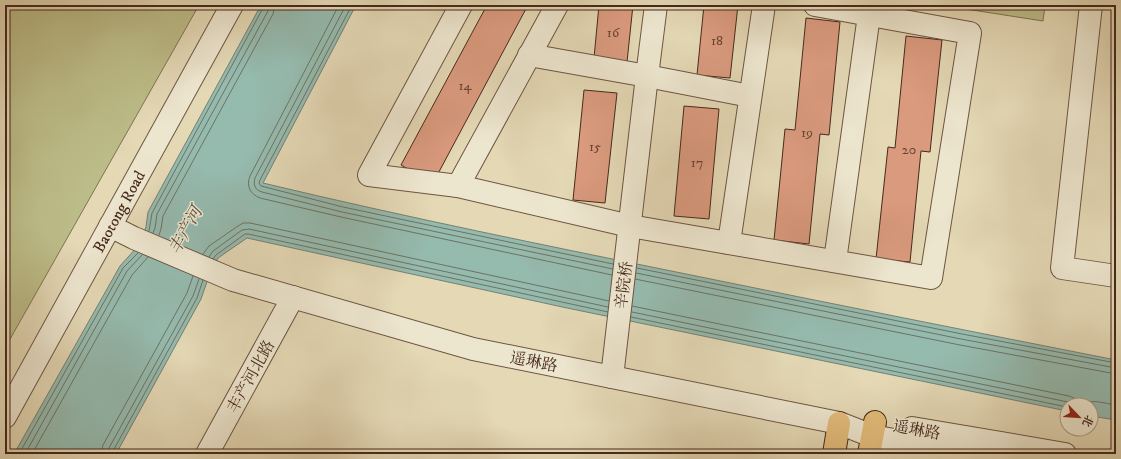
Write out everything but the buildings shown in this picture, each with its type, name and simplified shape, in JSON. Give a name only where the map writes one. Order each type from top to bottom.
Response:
[{"type":"main road","points":[[834,454],[839,424]]},
{"type":"street","name":"Baotong Road","points":[[5,417],[232,5]]},
{"type":"street","points":[[461,5],[369,175],[458,186],[629,236],[729,243],[931,278],[970,34],[815,5]]},
{"type":"street","points":[[458,186],[557,5]]},
{"type":"street","name":"辛院桥","points":[[612,376],[656,5]]},
{"type":"street","points":[[729,243],[764,5]]},
{"type":"street","points":[[1091,5],[1062,268],[1116,276]]},
{"type":"street","points":[[835,261],[868,15]]},
{"type":"street","points":[[529,55],[750,96]]},
{"type":"street","name":"遥琳路","points":[[110,226],[134,238],[233,280],[473,349],[612,376],[839,424],[872,437],[971,454]]},
{"type":"street","name":"丰产河北路","points":[[207,454],[293,297]]},
{"type":"street","name":"遥琳路","points":[[872,437],[1065,454]]},
{"type":"green space","points":[[5,5],[199,5],[5,348]]},
{"type":"green space","points":[[940,5],[1045,5],[1043,21]]},
{"type":"water","name":"丰产河","points":[[261,5],[356,5],[263,183],[370,208],[530,242],[797,297],[1116,360],[1116,420],[1099,417],[1099,397],[1059,397],[1059,409],[567,308],[247,238],[218,258],[209,276],[201,299],[116,454],[14,454],[120,266],[138,246],[146,227],[148,212]]}]
